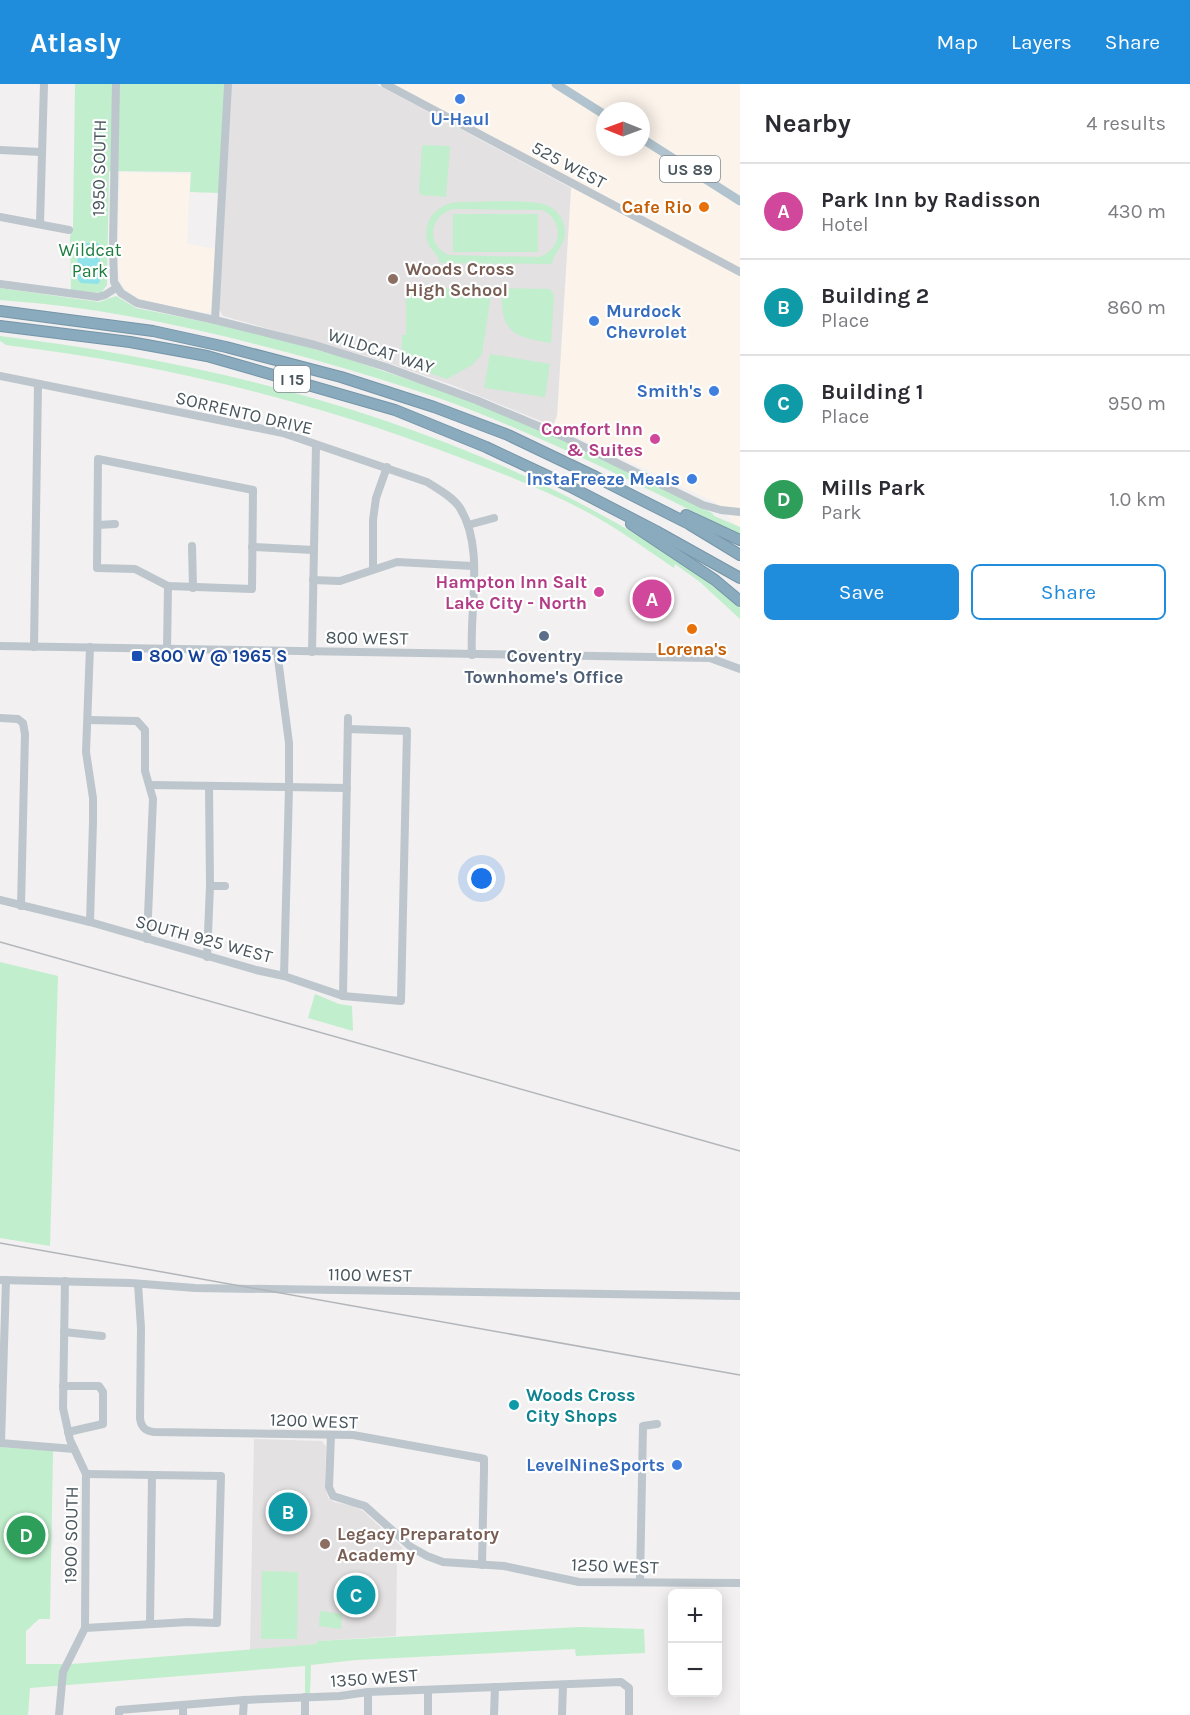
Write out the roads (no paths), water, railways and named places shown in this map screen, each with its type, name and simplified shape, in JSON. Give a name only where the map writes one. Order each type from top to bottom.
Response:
[{"type":"highway","name":"I 15","points":[[0,311],[153,331],[226,347],[341,378],[434,408],[508,435],[596,477],[689,524],[740,555]]},
{"type":"highway","name":"I 15","points":[[0,326],[130,342],[196,354],[395,410],[486,447],[569,486],[740,578]]},
{"type":"highway","points":[[596,477],[740,540]]},
{"type":"highway","points":[[569,486],[666,546],[715,580],[740,601]]},
{"type":"main road","points":[[556,84],[596,109]]},
{"type":"main road","name":"US 89","points":[[650,144],[740,201]]},
{"type":"street","points":[[40,224],[44,84]]},
{"type":"street","name":"1950 SOUTH","points":[[116,84],[113,245],[116,288]]},
{"type":"street","points":[[215,320],[228,84]]},
{"type":"street","name":"525 WEST","points":[[385,84],[740,272]]},
{"type":"street","points":[[0,150],[41,152]]},
{"type":"street","points":[[0,217],[69,230]]},
{"type":"street","points":[[0,284],[98,297],[116,288]]},
{"type":"street","name":"WILDCAT WAY","points":[[116,288],[128,299],[137,303],[215,320],[351,356],[434,384],[562,436],[703,504],[721,510],[740,512]]},
{"type":"street","name":"SORRENTO DRIVE","points":[[0,376],[282,433],[427,482],[459,506],[468,525]]},
{"type":"street","points":[[34,647],[38,384]]},
{"type":"street","points":[[312,652],[316,445]]},
{"type":"street","points":[[98,459],[254,490],[252,589],[168,586],[135,569],[97,568],[98,525],[98,459]]},
{"type":"street","points":[[373,569],[373,520],[376,498],[387,467]]},
{"type":"street","points":[[472,655],[473,566],[472,536],[468,525],[495,518]]},
{"type":"street","points":[[98,525],[115,524]]},
{"type":"street","points":[[192,546],[193,588]]},
{"type":"street","points":[[252,547],[314,550]]},
{"type":"street","points":[[313,580],[340,581],[397,562],[473,566]]},
{"type":"street","points":[[167,649],[168,586]]},
{"type":"street","name":"800 WEST","points":[[0,646],[710,658],[736,667]]},
{"type":"street","points":[[90,647],[86,752],[93,798],[90,922]]},
{"type":"street","points":[[277,651],[289,743],[284,976]]},
{"type":"street","points":[[0,718],[18,719],[23,723],[25,734],[21,906]]},
{"type":"street","points":[[343,996],[348,718]]},
{"type":"street","points":[[88,720],[137,721],[145,730],[145,771],[153,800],[147,939]]},
{"type":"street","name":"SOUTH 925 WEST","points":[[0,900],[90,922],[207,957],[284,976],[343,996],[401,1000],[407,731],[348,729]]},
{"type":"street","points":[[150,785],[347,788]]},
{"type":"street","points":[[207,957],[210,886],[209,786]]},
{"type":"street","points":[[210,886],[225,886]]},
{"type":"street","points":[[3,1280],[0,1443],[74,1449]]},
{"type":"street","name":"1100 WEST","points":[[3,1280],[195,1288],[740,1296]]},
{"type":"street","name":"1900 SOUTH","points":[[59,1715],[65,1665],[85,1628],[86,1474],[68,1432],[63,1408],[65,1281]]},
{"type":"street","name":"1200 WEST","points":[[138,1284],[141,1328],[140,1418],[143,1428],[153,1432],[360,1436],[483,1459],[482,1565]]},
{"type":"street","points":[[64,1332],[102,1336]]},
{"type":"street","points":[[63,1386],[101,1387],[103,1392],[104,1420],[101,1426],[68,1432]]},
{"type":"street","points":[[640,1582],[643,1426],[657,1424]]},
{"type":"street","name":"1250 WEST","points":[[331,1435],[330,1489],[333,1496],[369,1508],[402,1541],[427,1556],[452,1563],[504,1566],[579,1582],[740,1583]]},
{"type":"street","points":[[85,1628],[217,1623],[221,1476],[86,1474]]},
{"type":"street","points":[[150,1624],[152,1476]]},
{"type":"street","name":"1350 WEST","points":[[119,1713],[244,1700],[340,1696],[368,1692],[621,1682],[628,1688],[629,1715]]},
{"type":"street","points":[[562,1715],[563,1685]]},
{"type":"street","points":[[494,1715],[495,1687]]},
{"type":"street","points":[[428,1690],[428,1715]]},
{"type":"street","points":[[368,1692],[368,1715]]},
{"type":"street","points":[[305,1697],[305,1715]]},
{"type":"street","points":[[243,1715],[244,1700]]},
{"type":"street","points":[[183,1706],[183,1715]]},
{"type":"water","points":[[80,243],[100,245],[100,282],[98,284],[81,283],[78,280],[77,245]]},
{"type":"railway","points":[[0,942],[740,1151]]},
{"type":"railway","points":[[0,1243],[740,1375]]},
{"type":"place","name":"U-Haul","points":[[460,99]]},
{"type":"place","name":"Cafe Rio","points":[[704,207]]},
{"type":"place","name":"Woods Cross High School","points":[[393,279]]},
{"type":"place","name":"Murdock Chevrolet","points":[[594,321]]},
{"type":"place","name":"Smith's","points":[[714,391]]},
{"type":"place","name":"Comfort Inn & Suites","points":[[655,439]]},
{"type":"place","name":"InstaFreeze Meals","points":[[692,479]]},
{"type":"place","name":"Hampton Inn Salt Lake City - North","points":[[599,592]]},
{"type":"place","name":"Park Inn by Radisson","points":[[652,599]]},
{"type":"place","name":"Lorena's","points":[[692,629]]},
{"type":"place","name":"Coventry Townhome's Office","points":[[544,636]]},
{"type":"place","name":"800 W @ 1965 S","points":[[137,656]]},
{"type":"place","name":"Woods Cross City Shops","points":[[514,1405]]},
{"type":"place","name":"LevelNineSports","points":[[677,1465]]},
{"type":"place","name":"Building 2","points":[[288,1512]]},
{"type":"place","name":"Mills Park","points":[[26,1535]]},
{"type":"place","name":"Legacy Preparatory Academy","points":[[325,1544]]},
{"type":"place","name":"Building 1","points":[[356,1595]]},
{"type":"park label","name":"Wildcat Park","points":[[90,260]]}]
